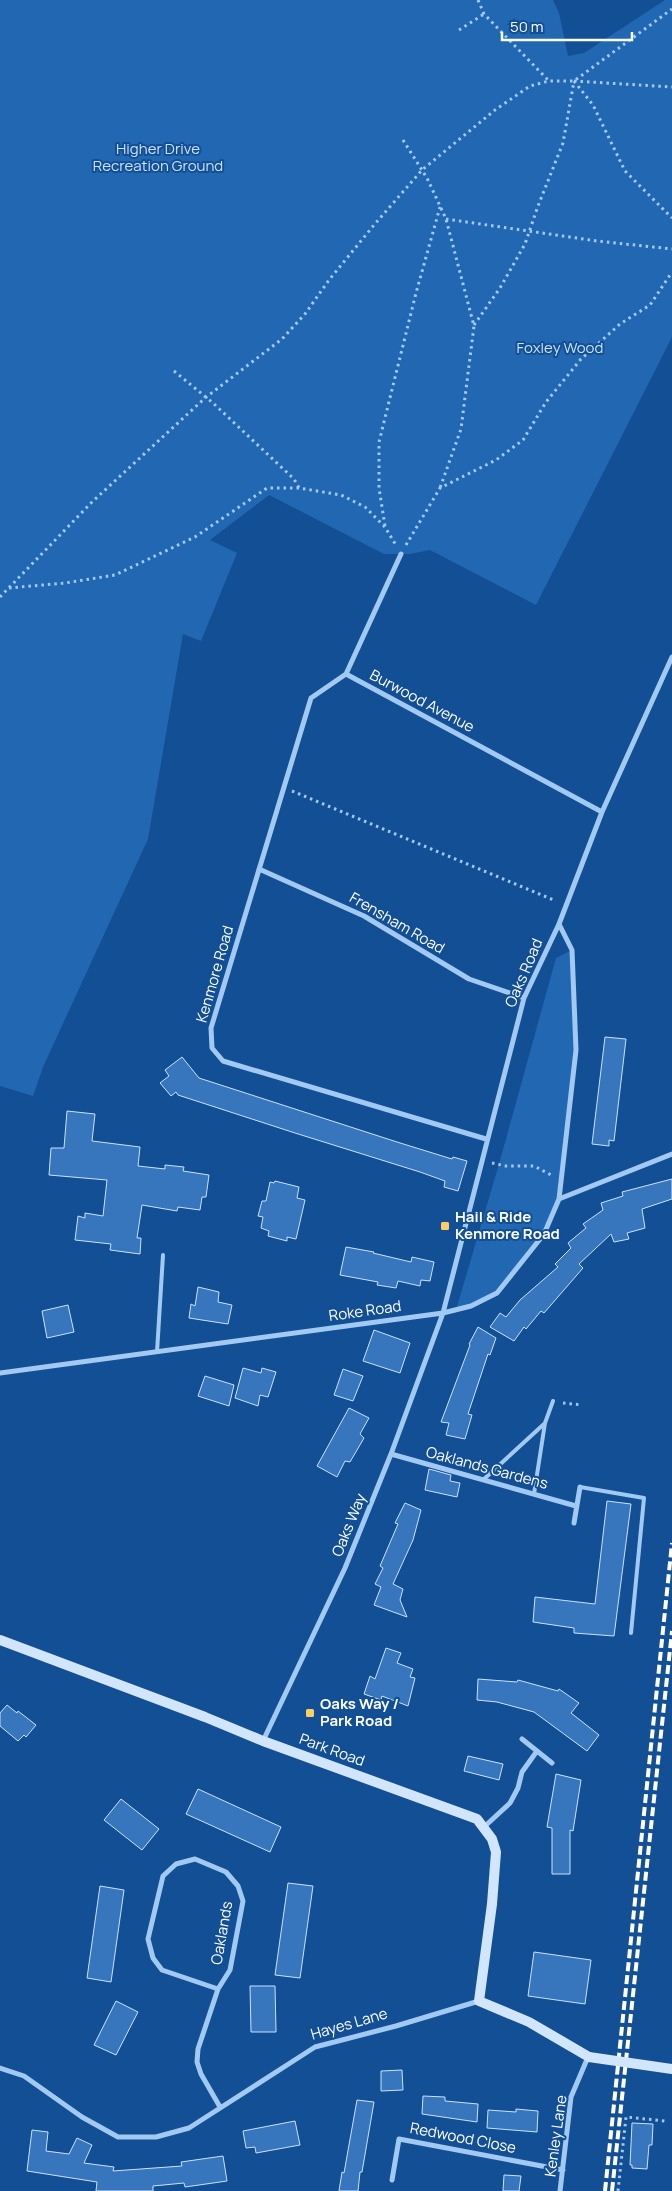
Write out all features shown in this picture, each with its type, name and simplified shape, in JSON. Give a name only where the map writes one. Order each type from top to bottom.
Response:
[{"type":"street","name":"Burwood Avenue","points":[[401,554],[346,674],[602,812]]},
{"type":"street","name":"Oaks Road","points":[[443,1313],[486,1139],[524,998],[559,924],[602,812],[672,657]]},
{"type":"street","name":"Kenmore Road","points":[[346,674],[311,698],[211,1028],[212,1048],[223,1061],[486,1139]]},
{"type":"street","name":"Frensham Road","points":[[259,869],[364,916],[469,979],[524,998]]},
{"type":"street","name":"Roke Road","points":[[0,1373],[443,1313],[471,1306],[497,1293],[544,1234],[559,1199],[576,1050],[572,950],[559,924]]},
{"type":"street","points":[[559,1199],[672,1154]]},
{"type":"street","name":"Oaks Way","points":[[263,1741],[345,1568],[391,1454],[443,1313]]},
{"type":"street","name":"Oaklands Gardens","points":[[391,1454],[576,1506]]},
{"type":"street","points":[[574,1523],[580,1487]]},
{"type":"street","name":"Park Road","points":[[0,1640],[206,1717],[263,1741],[477,1819],[492,1839],[496,1852],[492,1904],[479,2001]]},
{"type":"street","points":[[522,1739],[552,1763]]},
{"type":"street","points":[[484,1827],[510,1803],[518,1788],[522,1772],[537,1751]]},
{"type":"street","name":"Oaklands","points":[[218,1989],[162,1970],[153,1958],[148,1939],[163,1876],[176,1864],[194,1859],[226,1872],[238,1886],[243,1902],[230,1970],[218,1989],[198,2049],[197,2062],[201,2074],[220,2107]]},
{"type":"street","points":[[479,2001],[529,2022],[589,2057],[672,2069]]},
{"type":"street","name":"Hayes Lane","points":[[0,2068],[24,2076],[82,2117],[118,2137],[156,2137],[189,2128],[315,2047],[396,2026],[479,2001]]},
{"type":"street","name":"Kenley Lane","points":[[560,2191],[571,2097],[589,2057]]},
{"type":"street","name":"Redwood Close","points":[[392,2180],[399,2139],[563,2170]]},
{"type":"lane","points":[[157,1352],[163,1255]]},
{"type":"lane","points":[[534,1494],[545,1423],[553,1401]]},
{"type":"lane","points":[[483,1480],[545,1423]]},
{"type":"lane","points":[[580,1487],[644,1498],[631,1633]]},
{"type":"path","points":[[478,0],[484,14],[549,81]]},
{"type":"path","points":[[474,326],[500,288],[525,244],[563,143],[574,81],[672,9]]},
{"type":"path","points":[[458,30],[484,14]]},
{"type":"path","points":[[0,597],[92,502],[206,398],[282,338],[305,314],[329,280],[422,170],[495,110],[530,86],[549,81],[672,87]]},
{"type":"path","points":[[574,81],[593,105],[625,171],[672,218]]},
{"type":"path","points":[[9,588],[65,583],[115,575],[195,537],[267,488],[299,488],[341,494],[366,506],[385,527],[401,554],[440,488],[461,429],[474,326],[446,219],[422,170],[403,140]]},
{"type":"path","points":[[385,527],[379,488],[380,442],[416,292],[440,207]]},
{"type":"path","points":[[446,219],[529,232],[672,249]]},
{"type":"path","points":[[440,488],[496,460],[523,440],[546,402],[581,359],[620,324],[650,305],[672,272]]},
{"type":"path","points":[[174,371],[294,479],[299,488]]},
{"type":"path","points":[[284,787],[566,905]]},
{"type":"path","points":[[499,1164],[534,1166],[561,1180]]},
{"type":"path","points":[[553,1401],[582,1406]]},
{"type":"path","points":[[618,2191],[626,2117],[665,2121]]},
{"type":"green space","points":[[0,0],[553,0],[559,13],[568,56],[584,53],[665,0],[672,0],[672,337],[536,605],[430,550],[410,554],[384,554],[269,495],[210,540],[237,553],[201,641],[183,634],[148,839],[43,1067],[33,1096],[0,1086]]},
{"type":"green space","points":[[572,950],[576,1050],[559,1199],[544,1234],[497,1293],[456,1310],[556,958]]},
{"type":"building","points":[[605,1037],[626,1039],[614,1141],[609,1140],[609,1146],[592,1144]]},
{"type":"building","points":[[182,1057],[199,1078],[397,1142],[452,1159],[453,1157],[467,1161],[458,1191],[444,1187],[445,1181],[420,1172],[178,1095],[176,1092],[171,1096],[160,1083],[169,1076],[165,1070]]},
{"type":"building","points":[[67,1111],[95,1114],[92,1141],[140,1147],[138,1166],[165,1169],[165,1165],[184,1167],[183,1171],[209,1175],[206,1197],[202,1197],[200,1210],[178,1207],[177,1211],[142,1205],[137,1238],[141,1238],[140,1254],[110,1250],[111,1244],[75,1240],[78,1216],[85,1218],[85,1213],[103,1216],[107,1180],[49,1175],[51,1148],[64,1148]]},
{"type":"building","points":[[672,1179],[672,1199],[642,1209],[645,1228],[627,1233],[629,1239],[614,1242],[611,1234],[579,1264],[583,1268],[544,1313],[541,1311],[526,1329],[524,1327],[514,1341],[490,1327],[500,1313],[506,1317],[520,1300],[558,1267],[555,1264],[571,1248],[568,1243],[586,1228],[583,1224],[603,1210],[601,1203],[623,1196],[622,1192]]},
{"type":"building","points":[[275,1181],[299,1187],[297,1198],[305,1200],[296,1239],[287,1237],[287,1241],[268,1236],[269,1231],[261,1228],[263,1217],[258,1216],[262,1201],[266,1201],[270,1182],[274,1183]]},
{"type":"building","points":[[346,1247],[411,1262],[412,1257],[434,1262],[430,1281],[421,1280],[420,1286],[398,1281],[396,1288],[377,1285],[378,1282],[340,1275]]},
{"type":"building","points":[[198,1287],[219,1292],[218,1302],[232,1305],[228,1324],[189,1318],[191,1304],[195,1306]]},
{"type":"building","points":[[68,1305],[74,1332],[47,1338],[42,1311]]},
{"type":"building","points":[[478,1327],[496,1338],[490,1355],[488,1354],[468,1414],[472,1415],[465,1439],[446,1435],[449,1423],[441,1422],[469,1344]]},
{"type":"building","points":[[374,1330],[410,1343],[400,1373],[363,1361]]},
{"type":"building","points":[[243,1368],[261,1373],[262,1368],[276,1372],[268,1397],[260,1395],[258,1406],[235,1398]]},
{"type":"building","points":[[343,1369],[363,1376],[353,1401],[334,1395]]},
{"type":"building","points":[[205,1376],[234,1385],[229,1406],[198,1396]]},
{"type":"building","points":[[349,1408],[369,1418],[360,1434],[364,1438],[350,1462],[345,1461],[337,1477],[317,1466]]},
{"type":"building","points":[[429,1469],[451,1475],[450,1481],[460,1483],[457,1497],[425,1490]]},
{"type":"building","points":[[607,1501],[631,1504],[614,1636],[574,1633],[574,1628],[533,1622],[535,1597],[595,1604]]},
{"type":"building","points":[[405,1503],[421,1510],[413,1540],[393,1584],[403,1589],[400,1600],[407,1617],[374,1605],[381,1587],[375,1584],[383,1568],[380,1566],[398,1524],[395,1523]]},
{"type":"building","points":[[386,1648],[401,1653],[397,1663],[413,1669],[410,1677],[415,1678],[408,1706],[382,1696],[381,1700],[364,1694],[370,1676],[375,1679]]},
{"type":"building","points":[[478,1679],[517,1682],[518,1680],[558,1691],[559,1689],[579,1703],[571,1713],[599,1735],[587,1751],[534,1712],[497,1702],[477,1700]]},
{"type":"building","points":[[7,1705],[36,1725],[26,1737],[24,1735],[18,1741],[0,1726],[0,1713]]},
{"type":"building","points":[[468,1756],[503,1764],[499,1780],[464,1771]]},
{"type":"building","points":[[556,1774],[581,1780],[573,1831],[570,1830],[570,1874],[552,1874],[552,1828],[547,1827]]},
{"type":"building","points":[[198,1789],[281,1827],[270,1852],[186,1814]]},
{"type":"building","points":[[121,1799],[159,1829],[142,1850],[104,1820]]},
{"type":"building","points":[[288,1883],[313,1886],[300,1978],[275,1975]]},
{"type":"building","points":[[100,1886],[124,1890],[111,1982],[87,1978]]},
{"type":"building","points":[[534,1952],[591,1960],[585,2004],[528,1996]]},
{"type":"building","points":[[250,1986],[275,1986],[276,2032],[251,2032]]},
{"type":"building","points":[[116,2001],[138,2012],[116,2055],[94,2045]]},
{"type":"building","points":[[402,2070],[403,2090],[381,2091],[381,2071]]},
{"type":"building","points":[[423,2096],[445,2097],[445,2101],[478,2104],[477,2122],[422,2114]]},
{"type":"building","points":[[357,2100],[374,2102],[362,2172],[360,2172],[358,2191],[339,2191],[342,2172],[344,2173]]},
{"type":"building","points":[[516,2109],[538,2111],[537,2132],[487,2128],[488,2110],[516,2112]]},
{"type":"building","points":[[295,2121],[300,2145],[256,2153],[255,2147],[246,2148],[243,2131]]},
{"type":"building","points":[[632,2123],[653,2124],[652,2145],[649,2145],[647,2169],[632,2168],[632,2165],[630,2165]]},
{"type":"building","points":[[32,2130],[48,2132],[46,2151],[69,2154],[77,2138],[92,2145],[84,2163],[114,2167],[113,2171],[182,2166],[181,2162],[223,2156],[227,2181],[185,2187],[184,2183],[153,2186],[153,2191],[96,2191],[97,2182],[27,2171]]},
{"type":"building","points":[[504,2175],[521,2176],[519,2191],[503,2191]]},
{"type":"railway","points":[[605,2191],[672,1543]]},
{"type":"railway","points":[[612,2191],[672,1631]]},
{"type":"place","name":"Hail & Ride Kenmore Road","points":[[445,1226]]},
{"type":"place","name":"Oaks Way / Park Road","points":[[310,1713]]},
{"type":"park label","name":"Higher Drive Recreation Ground","points":[[158,158]]},
{"type":"park label","name":"Foxley Wood","points":[[560,348]]}]
